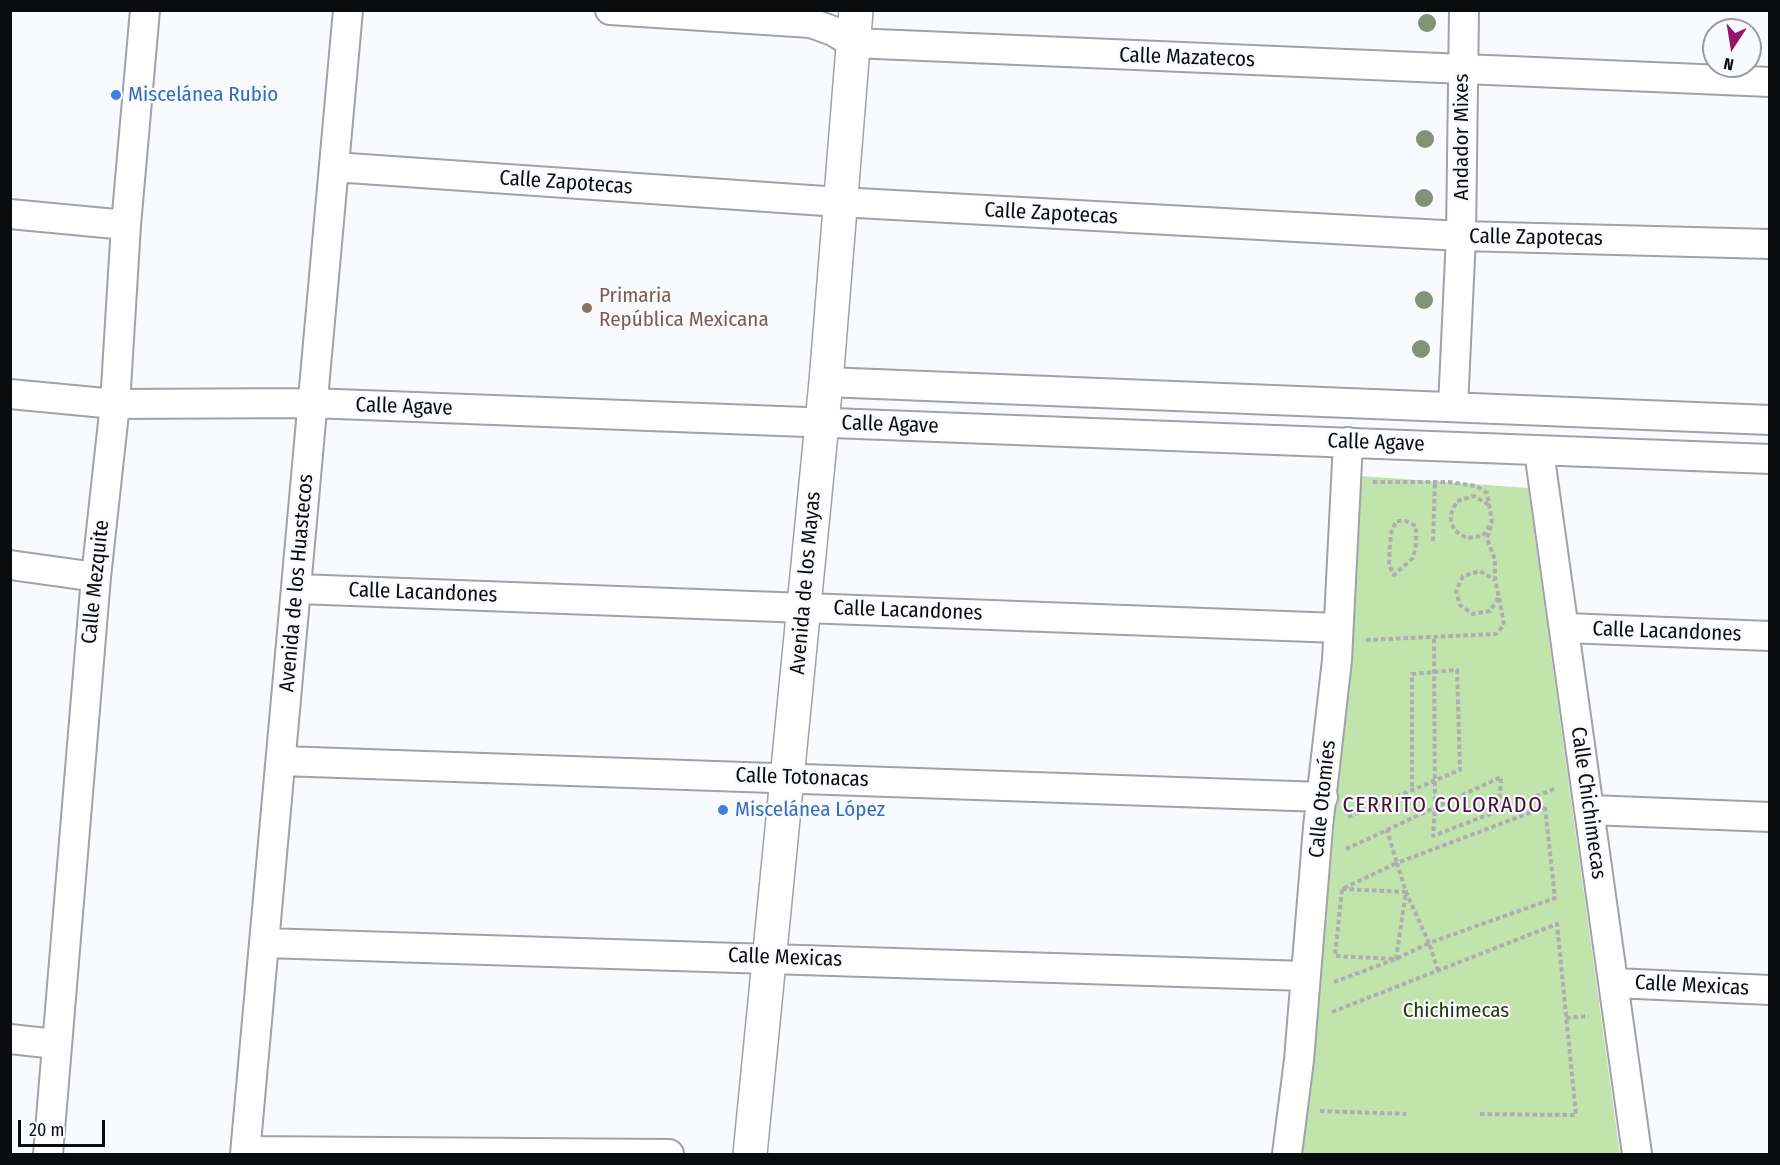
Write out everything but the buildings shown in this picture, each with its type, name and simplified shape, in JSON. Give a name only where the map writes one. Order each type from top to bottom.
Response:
[{"type":"street","name":"Calle Mezquite","points":[[48,1155],[96,577],[115,404],[126,225],[145,10]]},
{"type":"street","name":"Avenida de los Huastecos","points":[[246,1153],[298,589],[311,403],[348,10]]},
{"type":"street","name":"Calle Mazatecos","points":[[610,10],[811,23],[833,31],[853,44],[1770,82]]},
{"type":"street","name":"Avenida de los Mayas","points":[[750,1155],[820,423],[826,382],[856,10]]},
{"type":"street","name":"Andador Mixes","points":[[1453,407],[1461,236],[1464,10]]},
{"type":"street","name":"Calle Zapotecas","points":[[334,167],[839,202],[1461,236],[1770,244]]},
{"type":"street","points":[[10,214],[126,225]]},
{"type":"street","name":"Calle Agave","points":[[826,382],[1770,420]]},
{"type":"street","name":"Calle Agave","points":[[10,394],[115,404],[311,403],[1770,459]]},
{"type":"street","name":"Calle Otomíes","points":[[1287,1155],[1323,797],[1349,633],[1348,442]]},
{"type":"street","name":"Calle Chichimecas","points":[[1539,451],[1637,1155]]},
{"type":"street","points":[[10,565],[96,577]]},
{"type":"street","name":"Calle Lacandones","points":[[298,589],[804,607],[1349,633]]},
{"type":"street","name":"Calle Lacandones","points":[[1565,628],[1770,636]]},
{"type":"street","name":"Calle Totonacas","points":[[281,761],[1323,797]]},
{"type":"street","points":[[1590,810],[1770,817]]},
{"type":"street","name":"Calle Mexicas","points":[[265,943],[769,957],[1306,976]]},
{"type":"street","name":"Calle Mexicas","points":[[1614,982],[1770,990]]},
{"type":"street","points":[[10,1039],[56,1044]]},
{"type":"street","points":[[246,1153],[669,1155]]},
{"type":"path","points":[[1349,633],[1371,641],[1434,639],[1496,634],[1504,625],[1495,580],[1496,559],[1487,539],[1492,521],[1487,493],[1476,486],[1435,482],[1364,482]]},
{"type":"path","points":[[1433,541],[1435,482]]},
{"type":"path","points":[[1489,505],[1474,496],[1457,501],[1450,516],[1454,530],[1466,538],[1483,536],[1492,521]]},
{"type":"path","points":[[1397,521],[1406,521],[1416,526],[1416,545],[1413,558],[1394,575],[1389,565],[1392,529],[1397,521]]},
{"type":"path","points":[[1495,580],[1480,571],[1463,576],[1456,591],[1460,605],[1473,614],[1490,611],[1499,597]]},
{"type":"path","points":[[1434,639],[1435,808],[1433,836],[1499,808],[1583,779]]},
{"type":"path","points":[[1336,822],[1460,770],[1457,670],[1412,674],[1412,789]]},
{"type":"path","points":[[1316,868],[1334,855],[1501,777],[1499,808]]},
{"type":"path","points":[[1334,974],[1333,982],[1396,959],[1429,943],[1555,898],[1545,807],[1397,863],[1342,888]]},
{"type":"path","points":[[1387,830],[1406,892],[1429,943],[1438,970]]},
{"type":"path","points":[[1342,888],[1406,892]]},
{"type":"path","points":[[1334,965],[1342,888]]},
{"type":"path","points":[[1396,959],[1406,892]]},
{"type":"path","points":[[1326,1014],[1557,924],[1576,1115],[1478,1114]]},
{"type":"path","points":[[1335,956],[1396,959]]},
{"type":"path","points":[[1320,1101],[1320,1111],[1406,1114]]},
{"type":"green space","name":"Chichimecas","points":[[1361,476],[1528,488],[1620,1154],[1297,1154]]},
{"type":"place","name":"Miscelánea Rubio","points":[[116,95]]},
{"type":"place","name":"Primaria República Mexicana","points":[[587,308]]},
{"type":"place","name":"Miscelánea López","points":[[723,810]]},
{"type":"district","name":"CERRITO COLORADO","points":[[1443,806]]}]
